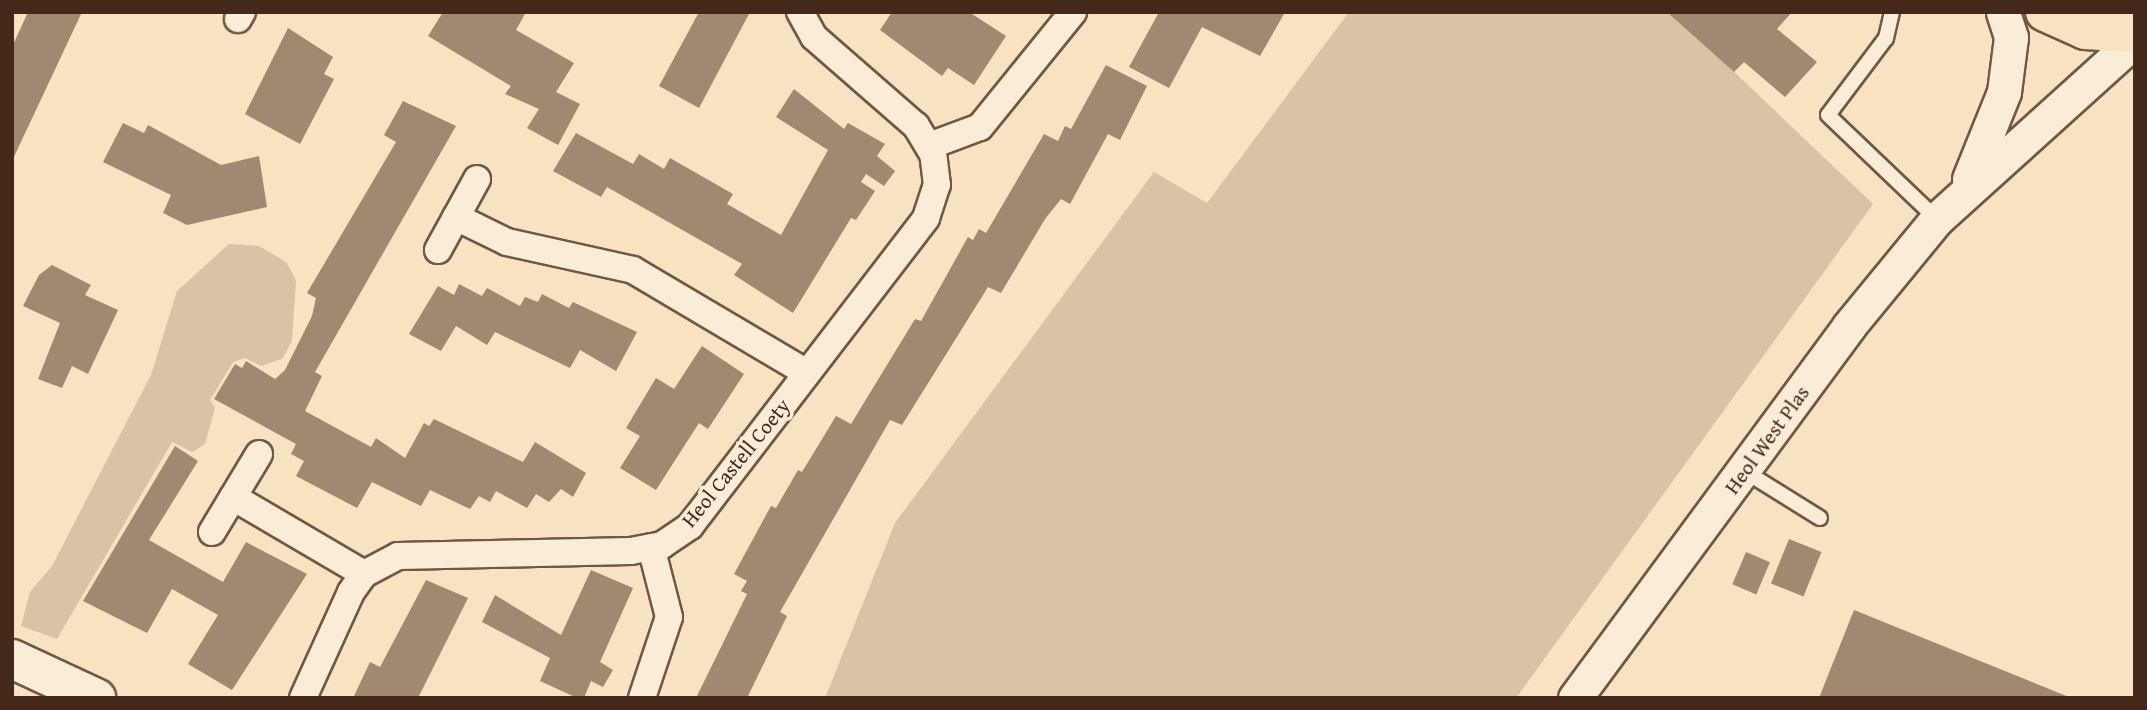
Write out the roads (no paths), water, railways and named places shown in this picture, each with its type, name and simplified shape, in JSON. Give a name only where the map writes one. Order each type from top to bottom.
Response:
[{"type":"main road","points":[[2045,12],[2085,30],[2135,33]]},
{"type":"main road","points":[[12,659],[96,698]]},
{"type":"street","name":"Heol Castell Coety","points":[[364,574],[398,556],[651,547],[690,526],[926,218],[937,185],[929,146],[916,126],[814,37],[800,12]]},
{"type":"street","points":[[929,146],[980,127],[1073,12]]},
{"type":"street","name":"Heol West Plas","points":[[1965,188],[2004,92],[2011,37],[2003,12]]},
{"type":"street","name":"Heol West Plas","points":[[1575,698],[1746,472],[1849,326],[1937,219],[1965,188],[2135,40]]},
{"type":"street","points":[[438,250],[477,179]]},
{"type":"street","points":[[456,218],[507,242],[633,270],[807,373]]},
{"type":"street","points":[[212,532],[259,454]]},
{"type":"street","points":[[233,497],[364,574],[303,698]]},
{"type":"street","points":[[642,698],[668,617],[651,547]]},
{"type":"lane","points":[[1892,12],[1886,38],[1828,116],[1937,219]]},
{"type":"lane","points":[[1746,472],[1819,518]]}]
